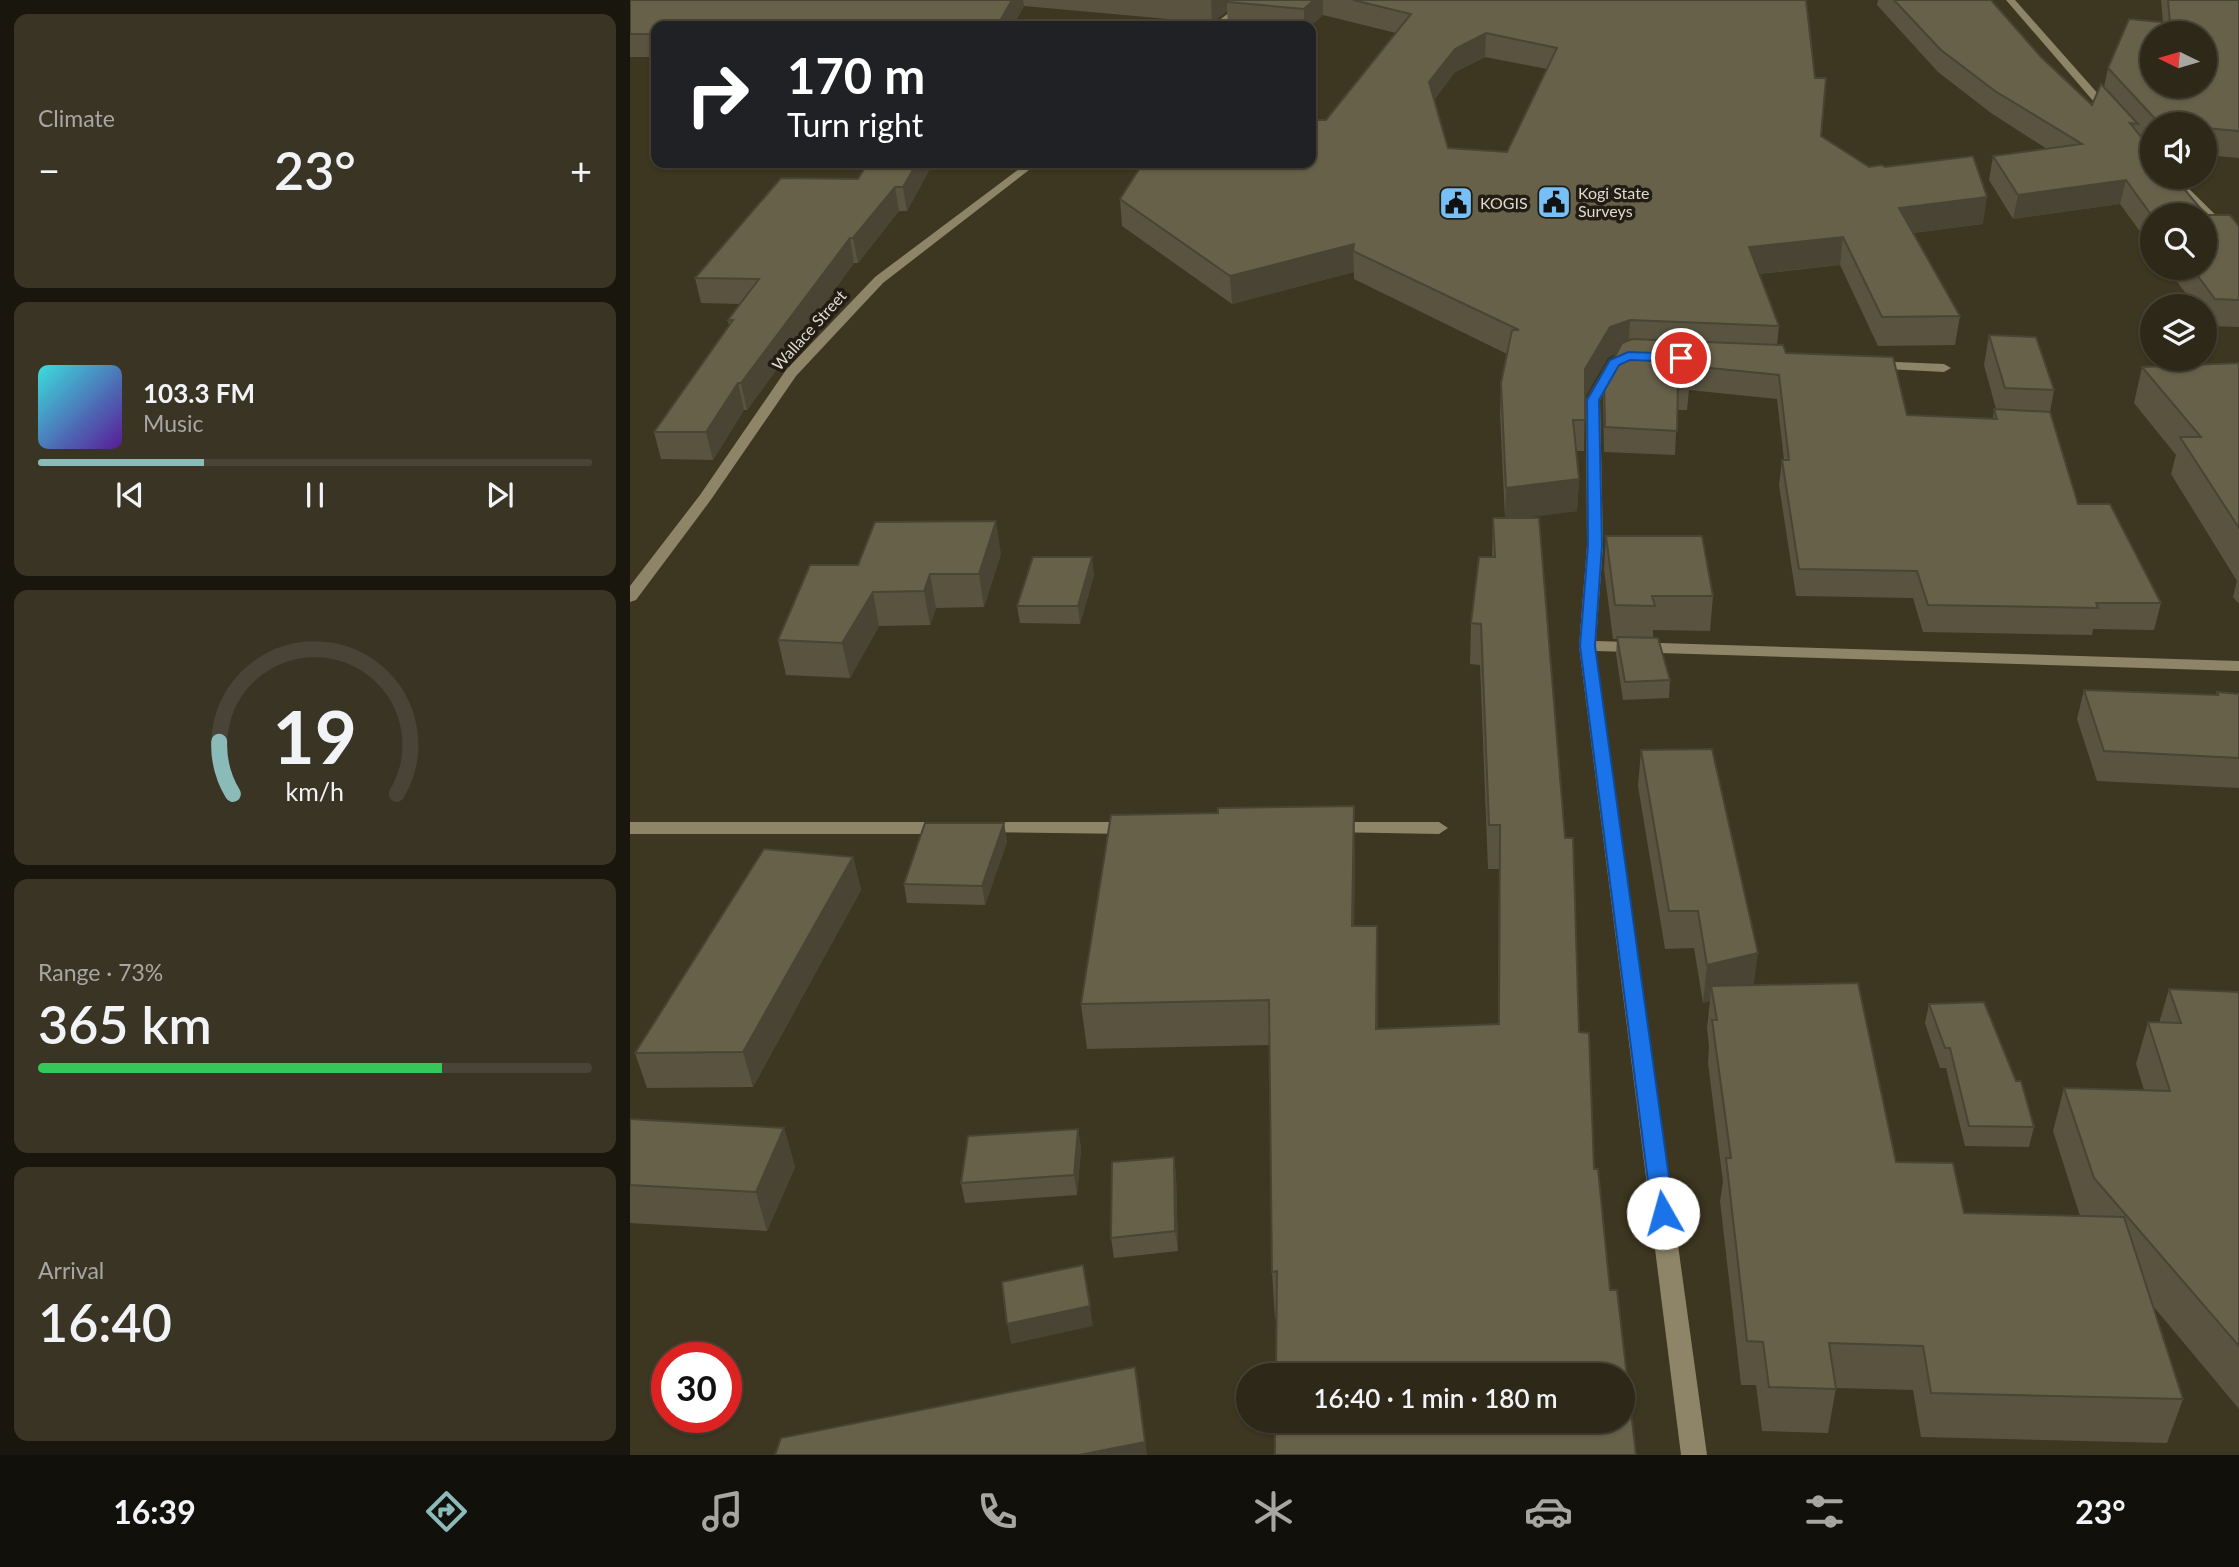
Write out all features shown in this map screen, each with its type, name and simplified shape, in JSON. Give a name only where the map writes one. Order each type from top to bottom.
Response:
[{"type":"street","points":[[1223,21],[1251,0]]},
{"type":"street","points":[[2010,0],[2119,122]]},
{"type":"street","name":"Wallace Street","points":[[630,597],[705,498],[791,373],[879,280],[1026,168]]},
{"type":"street","points":[[2183,189],[2239,245]]},
{"type":"street","points":[[1628,356],[1614,362],[1593,400],[1595,545],[1587,646],[1694,1455]]},
{"type":"street","points":[[1848,365],[1944,368]]},
{"type":"street","points":[[1587,646],[2239,666]]},
{"type":"street","points":[[630,828],[1146,828]]},
{"type":"street","points":[[1313,828],[1439,828]]},
{"type":"building","points":[[630,0],[1012,0],[1000,21],[651,21],[651,34],[630,34]]},
{"type":"building","points":[[1314,0],[1304,9],[1227,2]]},
{"type":"building","points":[[1353,0],[1806,0],[1815,78],[1826,78],[1821,136],[1869,167],[1973,156],[1987,197],[1899,208],[1960,316],[1882,317],[1843,237],[1749,247],[1779,326],[1630,320],[1610,327],[1585,369],[1585,420],[1573,420],[1579,479],[1506,488],[1501,383],[1512,330],[1519,330],[1353,251],[1354,244],[1230,276],[1120,199],[1140,168],[1316,168],[1316,120],[1326,120],[1411,14]],"holes":[[[1486,33],[1557,48],[1507,152],[1448,148],[1429,82],[1455,49]]]},
{"type":"building","points":[[1894,0],[1991,0],[2041,57],[2092,105],[2101,84],[2138,124],[2130,123],[2140,136],[2140,189],[2184,189],[2196,203],[2143,203],[2126,180],[2018,195],[1993,156],[2082,144],[1995,91],[1941,50]]},
{"type":"building","points":[[2168,0],[2239,0],[2239,131],[2217,129],[2217,112],[2149,112],[2108,68],[2129,19],[2150,21],[2140,21],[2140,98],[2217,98],[2217,21],[2170,21]]},
{"type":"building","points":[[865,168],[914,168],[903,187],[895,187],[853,238],[850,238],[741,383],[738,383],[706,432],[654,432],[733,320],[728,320],[759,279],[695,278],[781,178],[858,179]]},
{"type":"building","points":[[2217,215],[2230,215],[2239,226],[2239,300],[2217,299],[2217,294],[2211,294],[2201,280],[2217,280]]},
{"type":"building","points":[[1989,335],[2036,337],[2054,390],[2005,388]]},
{"type":"building","points":[[1632,339],[1783,345],[1786,353],[1893,357],[1907,415],[1997,419],[1994,409],[2050,412],[2078,504],[2110,504],[2161,603],[2096,603],[2098,608],[1928,605],[1917,571],[1799,569],[1782,460],[1789,460],[1779,375],[1691,366],[1689,386],[1678,385],[1677,431],[1605,427],[1604,377],[1622,343]]},
{"type":"building","points":[[2239,363],[2239,528],[2180,437],[2201,437],[2145,371],[2217,371],[2217,364]]},
{"type":"building","points":[[1493,518],[1539,518],[1565,838],[1573,838],[1579,1032],[1589,1033],[1594,1169],[1598,1169],[1610,1290],[1617,1290],[1625,1363],[1276,1363],[1277,1271],[1272,1272],[1269,1000],[1081,1004],[1111,815],[1218,813],[1218,808],[1354,806],[1352,926],[1377,926],[1376,1029],[1499,1024],[1500,825],[1489,825],[1481,624],[1471,623],[1479,557],[1495,557]]},
{"type":"building","points":[[996,521],[979,574],[930,574],[924,591],[873,592],[842,643],[778,640],[810,565],[858,565],[875,522]]},
{"type":"building","points":[[1606,536],[1702,536],[1713,596],[1652,596],[1655,606],[1615,605]]},
{"type":"building","points":[[1033,557],[1092,557],[1078,606],[1017,606]]},
{"type":"building","points":[[1617,637],[1658,638],[1670,680],[1625,682]]},
{"type":"building","points":[[2084,690],[2239,694],[2239,758],[2104,751]]},
{"type":"building","points":[[1712,749],[1758,953],[1707,965],[1698,911],[1669,911],[1641,750]]},
{"type":"building","points":[[925,823],[1004,823],[982,886],[904,884]]},
{"type":"building","points":[[764,849],[853,857],[743,1052],[635,1053]]},
{"type":"building","points":[[1858,983],[1896,1162],[1953,1163],[1964,1213],[2124,1217],[2183,1399],[1931,1393],[1923,1346],[1829,1343],[1836,1389],[1769,1387],[1763,1342],[1747,1341],[1726,1158],[1731,1158],[1712,1020],[1717,1020],[1711,986]]},
{"type":"building","points":[[2169,989],[2239,992],[2239,1346],[2094,1178],[2064,1088],[2170,1091],[2148,1022],[2181,1023]]},
{"type":"building","points":[[1984,1002],[2016,1081],[2021,1081],[2034,1127],[1969,1126],[1950,1048],[1945,1048],[1929,1004]]},
{"type":"building","points":[[630,1119],[784,1128],[756,1192],[630,1185]]},
{"type":"building","points":[[1078,1129],[1074,1175],[961,1183],[968,1136]]},
{"type":"building","points":[[1174,1157],[1175,1231],[1111,1238],[1112,1162]]},
{"type":"building","points":[[1083,1265],[1090,1306],[1007,1324],[1002,1282]]},
{"type":"building","points":[[1135,1367],[1145,1442],[1079,1455],[775,1455],[781,1438]]},
{"type":"building","points":[[1275,1433],[1633,1433],[1636,1455],[1275,1455]]},
{"type":"place","name":"Kogi State Surveys","points":[[1554,202]]},
{"type":"place","name":"KOGIS","points":[[1456,203]]},
{"type":"route","points":[[1663,1213],[1587,646],[1595,545],[1593,400],[1614,362],[1628,356],[1681,358]]}]
